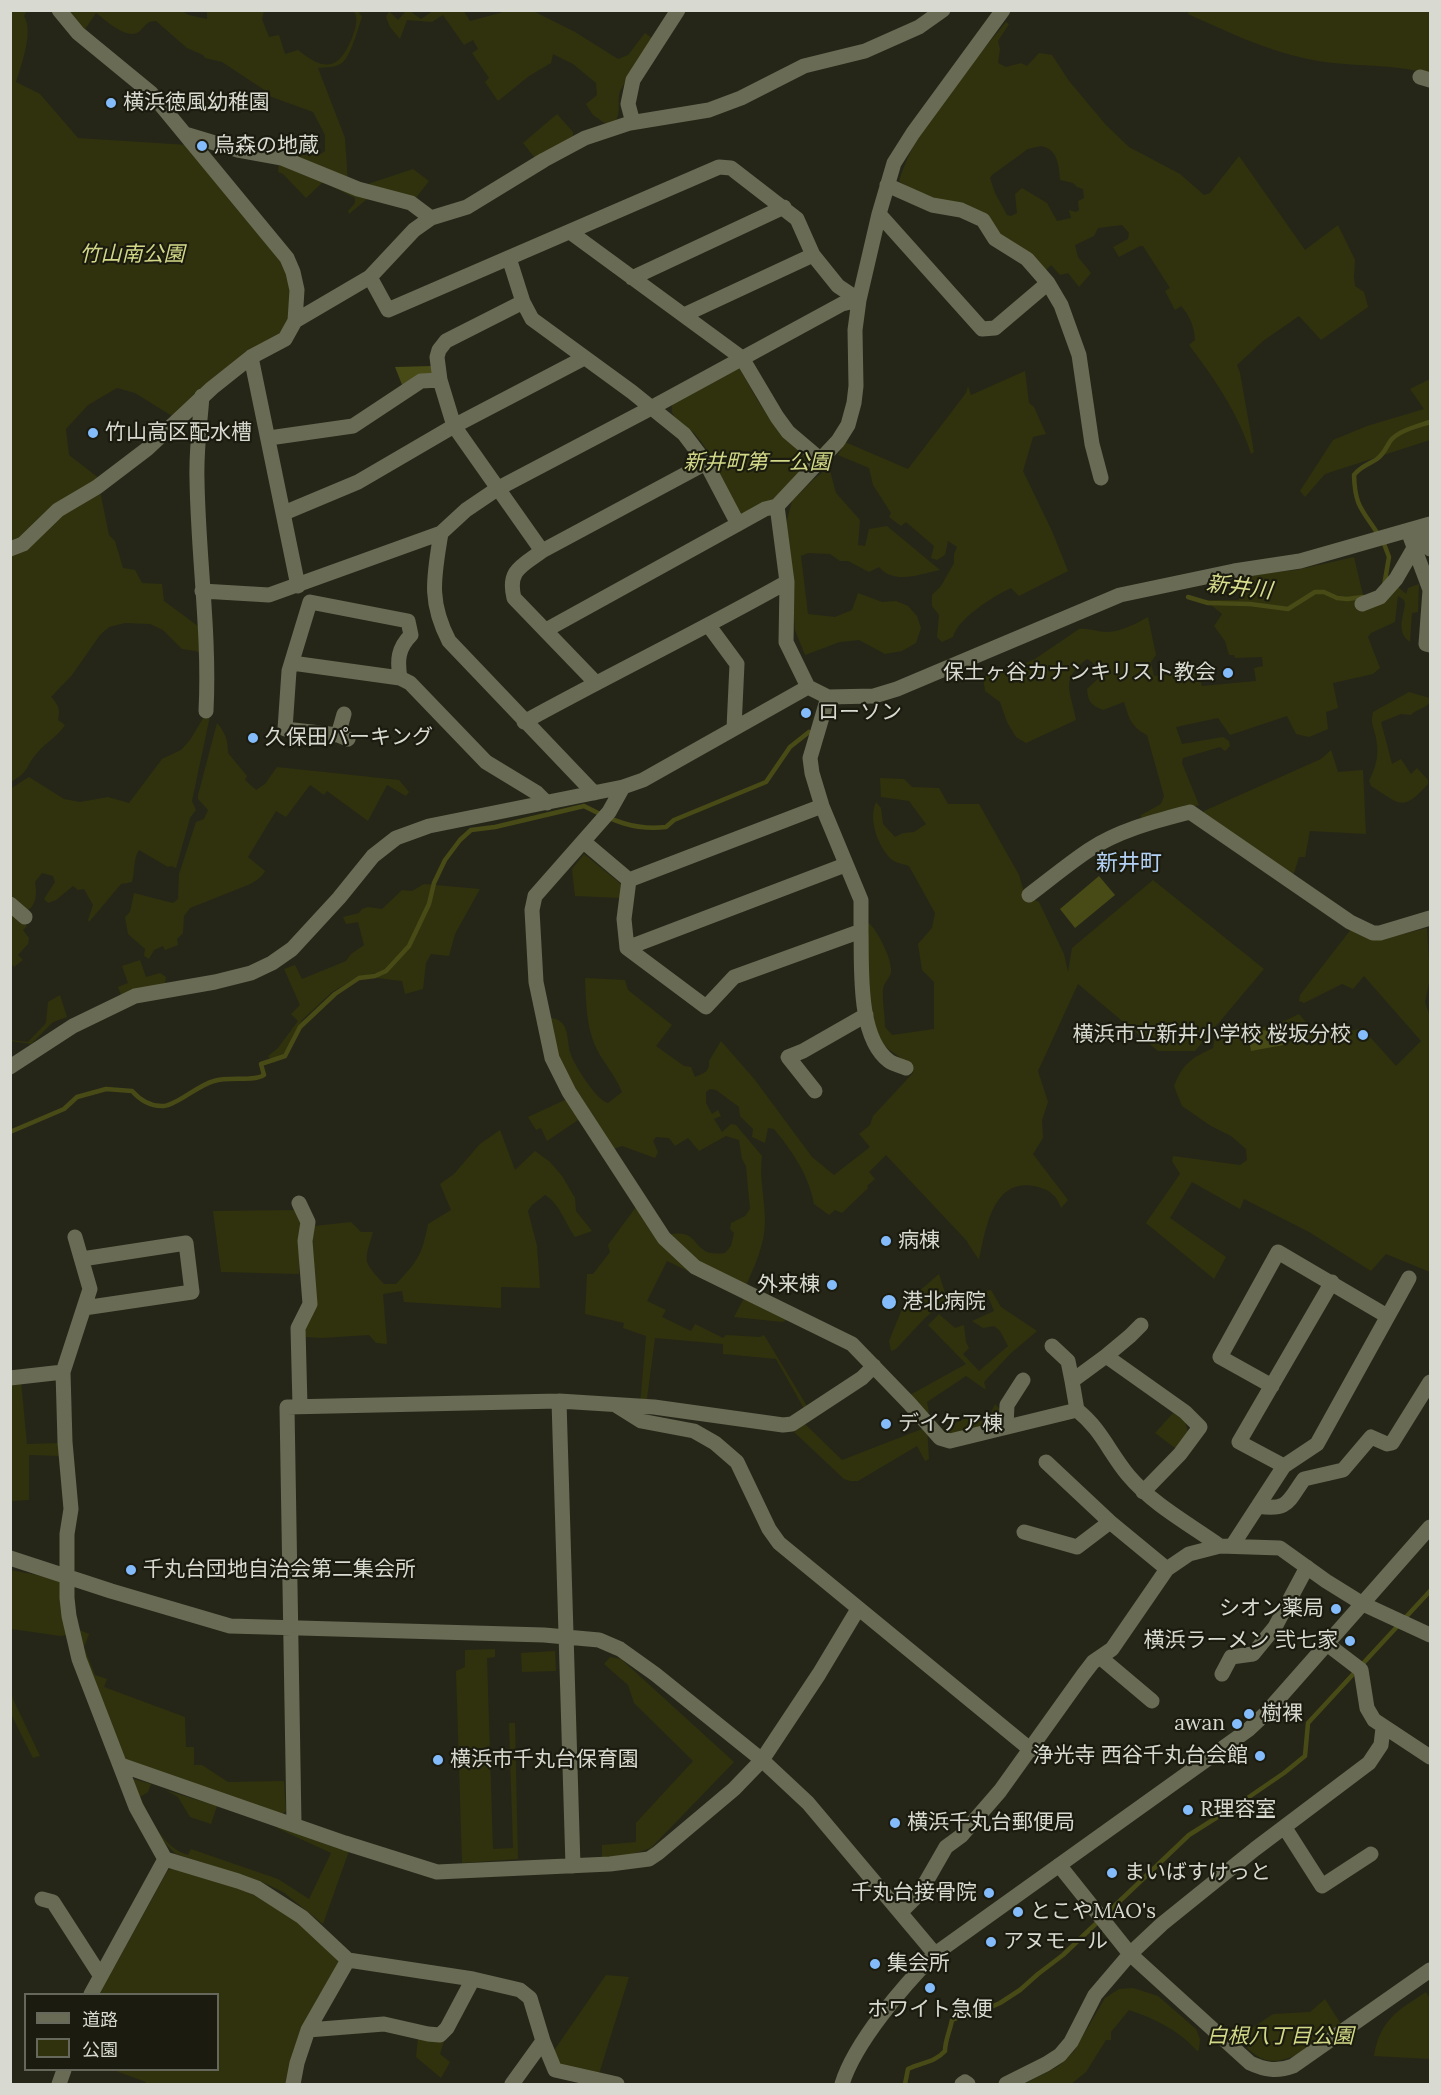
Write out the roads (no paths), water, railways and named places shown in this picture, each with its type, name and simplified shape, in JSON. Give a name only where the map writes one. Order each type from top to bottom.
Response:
[{"type":"street","points":[[10,549],[22,544],[58,510],[97,487],[147,449],[202,396],[252,357],[285,339],[295,321],[297,290],[287,258],[151,93],[78,33],[59,10]]},
{"type":"street","points":[[630,123],[632,119],[628,104],[633,80],[678,10]]},
{"type":"street","points":[[295,321],[370,278],[414,230],[431,218],[466,207],[585,138],[630,123],[709,110],[741,98],[804,66],[865,51],[919,27],[943,10]]},
{"type":"street","points":[[546,630],[765,509],[777,506],[838,441],[848,425],[854,404],[855,330],[859,300],[879,214],[894,163],[913,133],[1003,10]]},
{"type":"street","points":[[185,134],[238,150],[282,158],[358,189],[411,202],[431,218]]},
{"type":"street","points":[[370,278],[388,310],[719,167],[731,168],[797,219],[813,255],[838,286],[859,300]]},
{"type":"street","points":[[887,185],[932,205],[961,210],[983,220],[995,239],[1027,259],[1048,283],[1060,305],[1079,355],[1092,444],[1101,478]]},
{"type":"street","points":[[632,278],[784,207]]},
{"type":"street","points":[[879,214],[982,329],[995,328],[1048,283]]},
{"type":"street","points":[[570,232],[742,358],[788,432],[821,460]]},
{"type":"street","points":[[684,315],[813,255]]},
{"type":"street","points":[[509,258],[523,302],[532,319],[684,434],[706,464],[738,524]]},
{"type":"street","points":[[202,591],[269,595],[441,534],[466,510],[497,489],[842,304],[859,300]]},
{"type":"street","points":[[523,302],[446,341],[437,357],[440,380],[454,426],[542,551]]},
{"type":"street","points":[[252,357],[284,513],[290,556],[298,586]]},
{"type":"street","points":[[284,513],[358,482],[454,426],[584,358]]},
{"type":"street","points":[[269,438],[352,426],[421,381],[440,380]]},
{"type":"street","points":[[202,396],[196,477],[208,664],[206,711]]},
{"type":"street","points":[[596,682],[514,598],[511,585],[512,576],[542,551],[706,464]]},
{"type":"street","points":[[777,506],[787,582],[786,642],[808,687],[828,697],[874,696],[897,689],[1120,595],[1234,571],[1300,561],[1420,527]]},
{"type":"street","points":[[1362,604],[1380,597],[1396,579],[1414,548],[1420,527]]},
{"type":"street","points":[[1420,527],[1431,549]]},
{"type":"street","points":[[441,534],[434,596],[440,624],[449,641],[594,793]]},
{"type":"street","points":[[1414,548],[1430,590],[1426,644],[1431,645]]},
{"type":"street","points":[[524,722],[596,682],[709,626],[787,582]]},
{"type":"street","points":[[344,714],[343,737],[285,729],[289,671],[310,602],[408,621],[411,635],[401,644],[397,662],[400,678]]},
{"type":"street","points":[[709,626],[737,664],[734,728]]},
{"type":"street","points":[[292,663],[400,678],[410,683],[486,762],[537,793],[547,803]]},
{"type":"street","points":[[10,1067],[73,1026],[135,996],[215,982],[251,973],[272,963],[292,949],[339,898],[373,856],[396,838],[429,826],[622,787],[643,780],[808,687]]},
{"type":"street","points":[[828,697],[810,758],[812,773],[822,806],[861,900],[864,1002],[869,1030],[878,1048],[889,1061],[906,1068]]},
{"type":"street","points":[[622,787],[609,812],[584,842],[540,887],[535,896],[532,910],[536,982],[552,1058],[569,1092],[664,1238],[695,1267],[852,1344],[940,1438],[950,1441],[1077,1410]]},
{"type":"street","points":[[628,880],[822,806]]},
{"type":"street","points":[[1029,895],[1090,850],[1111,838],[1190,812],[1350,922],[1373,933],[1431,918]]},
{"type":"street","points":[[584,842],[628,880]]},
{"type":"street","points":[[627,948],[845,865]]},
{"type":"street","points":[[628,880],[624,919],[627,948],[706,1008],[734,976],[861,931]]},
{"type":"street","points":[[10,904],[25,916]]},
{"type":"street","points":[[815,1091],[788,1057],[803,1051],[866,1015]]},
{"type":"street","points":[[299,1203],[308,1222],[306,1252],[310,1305],[298,1328],[300,1406]]},
{"type":"street","points":[[75,1237],[90,1290],[63,1372],[65,1442],[71,1509],[67,1534],[69,1616],[79,1659],[122,1765],[136,1807],[165,1860],[218,1874],[257,1888],[302,1917],[348,1960],[472,1979],[520,1990],[530,1998],[555,2070],[615,2084]]},
{"type":"street","points":[[82,1259],[186,1243],[192,1292],[84,1308]]},
{"type":"street","points":[[1272,1386],[1220,1357],[1278,1252],[1387,1316]]},
{"type":"street","points":[[1226,1546],[1258,1506],[1284,1466],[1317,1444],[1409,1278]]},
{"type":"street","points":[[1284,1466],[1239,1442],[1332,1282]]},
{"type":"street","points":[[1072,1381],[1131,1336],[1141,1325]]},
{"type":"street","points":[[1052,1346],[1068,1361],[1077,1410],[1091,1421],[1127,1474],[1143,1492],[1226,1546]]},
{"type":"street","points":[[1106,1356],[1185,1412],[1200,1427],[1180,1454],[1143,1492]]},
{"type":"street","points":[[294,1824],[287,1407],[559,1401],[654,1407],[783,1425],[792,1424],[862,1378],[874,1366]]},
{"type":"street","points":[[10,1378],[63,1372]]},
{"type":"street","points":[[1006,1427],[1007,1405],[1023,1380]]},
{"type":"street","points":[[1258,1506],[1278,1508],[1286,1505],[1304,1479],[1342,1470],[1371,1437],[1387,1444],[1392,1443],[1431,1382]]},
{"type":"street","points":[[559,1401],[573,1866]]},
{"type":"street","points":[[617,1406],[641,1421],[694,1431],[715,1443],[737,1462],[769,1529],[779,1543],[1031,1750]]},
{"type":"street","points":[[1046,1462],[1110,1522],[1167,1569]]},
{"type":"street","points":[[1024,1532],[1077,1547],[1110,1522]]},
{"type":"street","points":[[842,2085],[857,2052],[873,2029],[935,1954],[1248,1730],[1265,1714],[1431,1527]]},
{"type":"street","points":[[901,1912],[920,1894],[941,1854],[961,1836],[1031,1750],[1093,1662],[1112,1649],[1167,1569],[1189,1554],[1226,1546],[1280,1548],[1363,1604],[1431,1635]]},
{"type":"street","points":[[10,1558],[111,1591],[231,1626],[599,1640],[620,1649],[655,1674],[762,1760],[808,1803],[935,1954]]},
{"type":"street","points":[[1222,1674],[1232,1657],[1253,1654],[1275,1627],[1307,1567]]},
{"type":"street","points":[[122,1765],[437,1872],[610,1864],[649,1858],[734,1789],[762,1760],[819,1674],[858,1609]]},
{"type":"street","points":[[1327,1644],[1361,1670],[1366,1708],[1374,1720],[1383,1728],[1431,1757]]},
{"type":"street","points":[[1101,1658],[1152,1701]]},
{"type":"street","points":[[1006,2085],[1060,2055],[1071,2042],[1095,1995],[1130,1954],[1162,1924],[1255,1849],[1369,1762],[1381,1744],[1383,1728]]},
{"type":"street","points":[[1285,1828],[1322,1886],[1371,1854]]},
{"type":"street","points":[[93,1993],[100,1975],[165,1860]]},
{"type":"street","points":[[1059,1865],[1130,1954],[1251,2063],[1261,2068],[1273,2070],[1293,2066],[1431,1970]]},
{"type":"street","points":[[42,1899],[53,1902],[100,1975]]},
{"type":"street","points":[[293,2085],[297,2063],[308,2030],[348,1960]]},
{"type":"street","points":[[308,2030],[384,2024],[428,2034],[440,2034],[447,2028],[472,1979]]},
{"type":"street","points":[[512,2085],[543,2040]]},
{"type":"street","points":[[962,2085],[965,2082],[968,2085]]},
{"type":"waterway","name":"新井川","points":[[1378,534],[1358,501],[1354,475],[1380,457],[1391,440],[1399,434],[1430,422]]},
{"type":"waterway","name":"新井川","points":[[1383,541],[1389,557],[1384,586]]},
{"type":"waterway","name":"新井川","points":[[1188,597],[1208,603],[1250,604],[1288,609],[1315,592],[1324,592],[1337,598],[1363,597]]},
{"type":"waterway","points":[[10,1132],[64,1109],[77,1097],[106,1089],[132,1091],[146,1103],[164,1106],[214,1081],[264,1075],[261,1064],[285,1056],[300,1027],[335,994],[359,978],[375,976],[386,971],[409,946],[429,904],[434,883],[445,860],[471,830],[495,827],[584,806],[604,816],[634,826],[666,827],[674,820],[766,782],[790,747],[809,732]]},
{"type":"waterway","points":[[905,2084],[908,2069],[932,2060],[945,2051],[952,2020],[969,2017],[1000,2003],[1020,1990],[1063,1955],[1189,1835],[1246,1799],[1305,1756],[1308,1723],[1430,1591]]},
{"type":"place","name":"横浜徳風幼稚園","points":[[111,103]]},
{"type":"place","name":"烏森の地蔵","points":[[202,146]]},
{"type":"place","name":"竹山高区配水槽","points":[[93,433]]},
{"type":"place","name":"保土ヶ谷カナンキリスト教会","points":[[1228,673]]},
{"type":"place","name":"ローソン","points":[[806,713]]},
{"type":"place","name":"久保田パーキング","points":[[253,738]]},
{"type":"place","name":"横浜市立新井小学校 桜坂分校","points":[[1363,1035]]},
{"type":"place","name":"病棟","points":[[886,1241]]},
{"type":"place","name":"外来棟","points":[[832,1285]]},
{"type":"place","name":"港北病院","points":[[889,1302]]},
{"type":"place","name":"デイケア棟","points":[[886,1424]]},
{"type":"place","name":"千丸台団地自治会第二集会所","points":[[131,1570]]},
{"type":"place","name":"シオン薬局","points":[[1336,1609]]},
{"type":"place","name":"横浜ラーメン 弐七家","points":[[1350,1641]]},
{"type":"place","name":"樹裸","points":[[1249,1714]]},
{"type":"place","name":"awan","points":[[1237,1724]]},
{"type":"place","name":"浄光寺 西谷千丸台会館","points":[[1260,1756]]},
{"type":"place","name":"横浜市千丸台保育園","points":[[438,1760]]},
{"type":"place","name":"R理容室","points":[[1188,1810]]},
{"type":"place","name":"横浜千丸台郵便局","points":[[895,1823]]},
{"type":"place","name":"まいばすけっと","points":[[1112,1873]]},
{"type":"place","name":"千丸台接骨院","points":[[989,1893]]},
{"type":"place","name":"とこやMAO's","points":[[1018,1912]]},
{"type":"place","name":"アヌモール","points":[[991,1942]]},
{"type":"place","name":"集会所","points":[[875,1964]]},
{"type":"place","name":"ホワイト急便","points":[[930,1988]]},
{"type":"district","name":"新井町","points":[[1129,864]]},
{"type":"park label","name":"竹山南公園","points":[[132,255]]},
{"type":"park label","name":"新井町第一公園","points":[[757,463]]},
{"type":"park label","name":"白根八丁目公園","points":[[1280,2037]]}]
